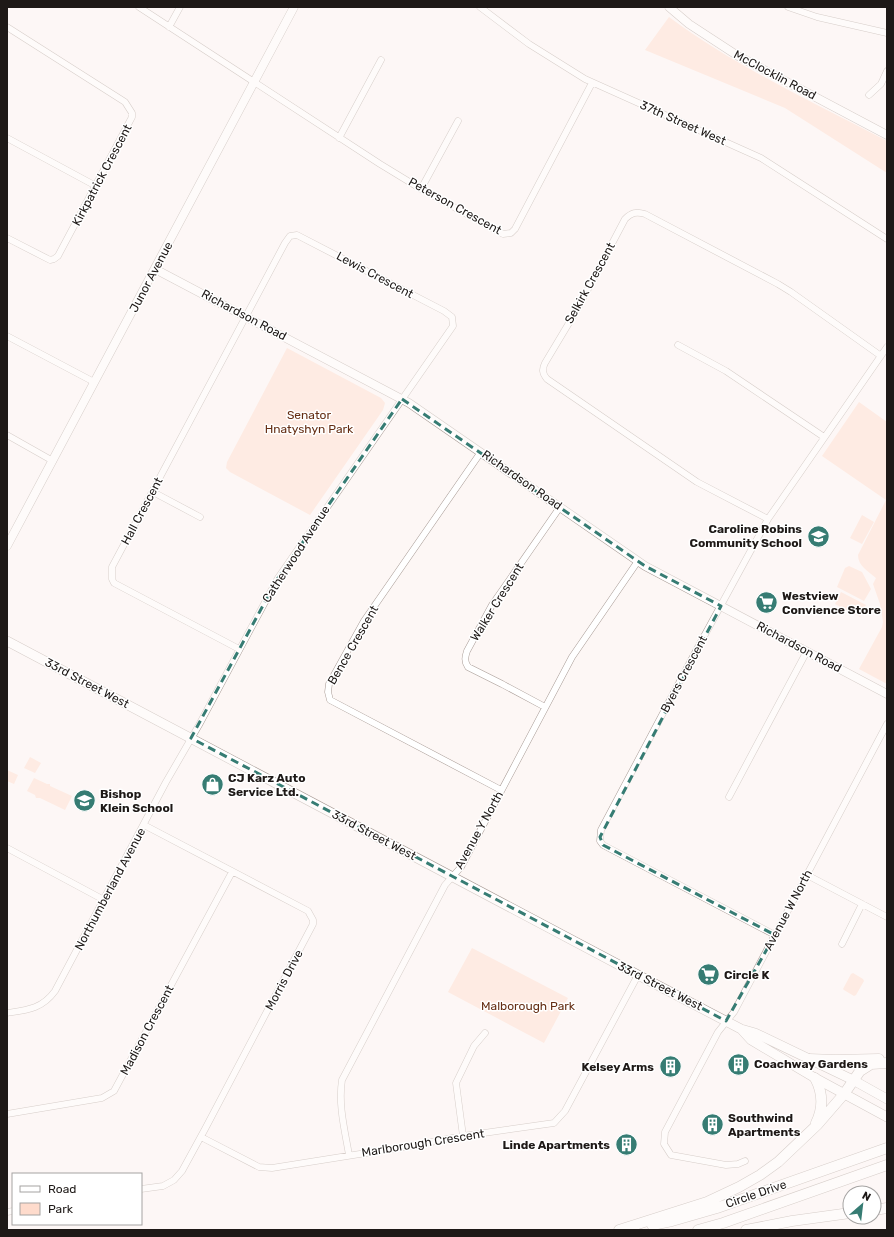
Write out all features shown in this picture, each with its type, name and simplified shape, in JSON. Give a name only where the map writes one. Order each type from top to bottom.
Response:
[{"type":"highway","points":[[809,1059],[887,1059]]},
{"type":"highway","points":[[619,1230],[707,1202],[739,1187],[770,1168],[807,1136],[844,1094],[860,1071],[865,1067],[876,1063],[887,1063]]},
{"type":"highway","points":[[807,1136],[818,1121],[821,1109],[821,1091],[814,1078]]},
{"type":"highway","name":"Circle Drive","points":[[623,1230],[672,1221],[717,1208],[887,1148]]},
{"type":"highway","name":"Circle Drive","points":[[698,1230],[731,1220],[887,1164]]},
{"type":"highway","points":[[746,1230],[792,1221],[842,1214]]},
{"type":"main road","name":"33rd Street West","points":[[7,641],[726,1021],[740,1028],[756,1033],[887,1098]]},
{"type":"main road","name":"33rd Street West","points":[[740,1028],[750,1040],[814,1078],[887,1118]]},
{"type":"street","name":"Peterson Crescent","points":[[138,7],[339,138],[421,189],[498,232],[507,234],[511,233],[515,229],[592,83]]},
{"type":"street","points":[[169,27],[180,7]]},
{"type":"street","name":"Junor Avenue","points":[[7,546],[294,7]]},
{"type":"street","name":"37th Street West","points":[[480,7],[529,44],[592,83],[761,158],[887,238]]},
{"type":"street","name":"McClocklin Road","points":[[669,7],[689,24],[738,56],[887,135]]},
{"type":"street","points":[[788,7],[817,17],[887,33]]},
{"type":"street","name":"Kirkpatrick Crescent","points":[[7,27],[125,102],[130,109],[132,117],[61,252],[54,259],[50,260],[44,258],[7,238]]},
{"type":"street","points":[[339,138],[381,60]]},
{"type":"street","points":[[869,95],[881,84],[887,71]]},
{"type":"street","points":[[421,189],[458,121]]},
{"type":"street","points":[[7,138],[96,186]]},
{"type":"street","name":"Selkirk Crescent","points":[[768,519],[689,477],[547,379],[544,375],[543,367],[545,363],[578,308],[625,219],[634,213],[639,212],[645,214],[778,284],[881,356]]},
{"type":"street","name":"Lewis Crescent","points":[[246,316],[285,243],[290,236],[297,235],[444,311],[452,317],[453,326],[451,331],[402,399]]},
{"type":"street","name":"Richardson Road","points":[[155,269],[402,399],[560,506],[638,561],[887,694]]},
{"type":"street","name":"Hall Crescent","points":[[239,648],[114,583],[112,579],[112,567],[246,316]]},
{"type":"street","points":[[7,336],[94,382]]},
{"type":"street","points":[[678,345],[726,372],[824,437]]},
{"type":"street","name":"Byers Crescent","points":[[775,935],[603,845],[600,841],[601,830],[768,519],[887,347]]},
{"type":"street","name":"Catherwood Avenue","points":[[191,738],[283,570],[402,399]]},
{"type":"street","points":[[7,435],[53,461]]},
{"type":"street","name":"Bence Crescent","points":[[481,452],[364,622],[329,684],[328,692],[330,700],[501,790]]},
{"type":"street","points":[[153,492],[200,517]]},
{"type":"street","name":"Walker Crescent","points":[[545,707],[468,667],[465,663],[465,658],[467,651],[492,605],[560,506]]},
{"type":"street","name":"Avenue Y North","points":[[349,1155],[341,1107],[342,1080],[445,885],[461,867],[576,650],[638,561]]},
{"type":"street","points":[[729,797],[807,651]]},
{"type":"street","name":"Avenue W North","points":[[745,1161],[738,1164],[726,1165],[671,1155],[664,1144],[665,1132],[720,1030],[734,1012],[887,724]]},
{"type":"street","name":"Northumberland Avenue","points":[[7,1013],[35,1008],[49,1000],[191,738]]},
{"type":"street","name":"Morris Drive","points":[[142,1189],[163,1186],[174,1180],[182,1171],[313,924],[313,920],[308,911],[144,825]]},
{"type":"street","points":[[7,848],[104,900]]},
{"type":"street","name":"Madison Crescent","points":[[7,1114],[102,1098],[114,1091],[232,872]]},
{"type":"street","points":[[807,874],[887,917]]},
{"type":"street","points":[[842,944],[862,904]]},
{"type":"street","name":"Marlborough Crescent","points":[[201,1137],[259,1167],[266,1168],[410,1146],[463,1136],[554,1123],[565,1111],[638,975]]},
{"type":"street","points":[[463,1136],[456,1083],[474,1046],[484,1033]]},
{"type":"highlighted area","points":[[402,399],[645,566],[721,606],[600,837],[603,845],[775,935],[726,1021],[191,738],[278,578]]},
{"type":"green space","points":[[669,17],[721,52],[748,68],[887,141],[887,173],[785,108],[645,50]]},
{"type":"green space","name":"Senator Hnatyshyn Park","points":[[287,348],[381,398],[385,403],[383,410],[310,515],[230,472],[226,468],[227,462]]},
{"type":"green space","points":[[859,402],[887,422],[887,684],[859,669],[882,627],[883,622],[880,604],[873,584],[876,578],[867,571],[858,559],[858,555],[886,500],[822,456]]},
{"type":"green space","points":[[862,515],[874,522],[862,544],[850,538]]},
{"type":"green space","points":[[849,566],[862,572],[871,589],[864,601],[837,587],[845,568]]},
{"type":"green space","points":[[841,592],[866,605],[860,617],[835,604]]},
{"type":"green space","points":[[30,757],[41,763],[35,773],[24,768]]},
{"type":"green space","points":[[7,770],[18,775],[14,784],[7,781]]},
{"type":"green space","points":[[34,778],[50,784],[50,786],[72,796],[65,810],[40,798],[36,798],[35,795],[27,791]]},
{"type":"green space","name":"Malborough Park","points":[[472,948],[568,998],[544,1043],[448,992]]},
{"type":"green space","points":[[853,973],[864,981],[854,996],[843,989]]},
{"type":"place","name":"Caroline Robins Community School","points":[[818,536]]},
{"type":"place","name":"Westview Convience Store","points":[[767,603]]},
{"type":"place","name":"CJ Karz Auto Service Ltd.","points":[[213,785]]},
{"type":"place","name":"Bishop Klein School","points":[[84,801]]},
{"type":"place","name":"Circle K","points":[[709,975]]},
{"type":"place","name":"Coachway Gardens","points":[[738,1064]]},
{"type":"place","name":"Kelsey Arms","points":[[670,1067]]},
{"type":"place","name":"Southwind Apartments","points":[[713,1125]]},
{"type":"place","name":"Linde Apartments","points":[[626,1145]]}]
